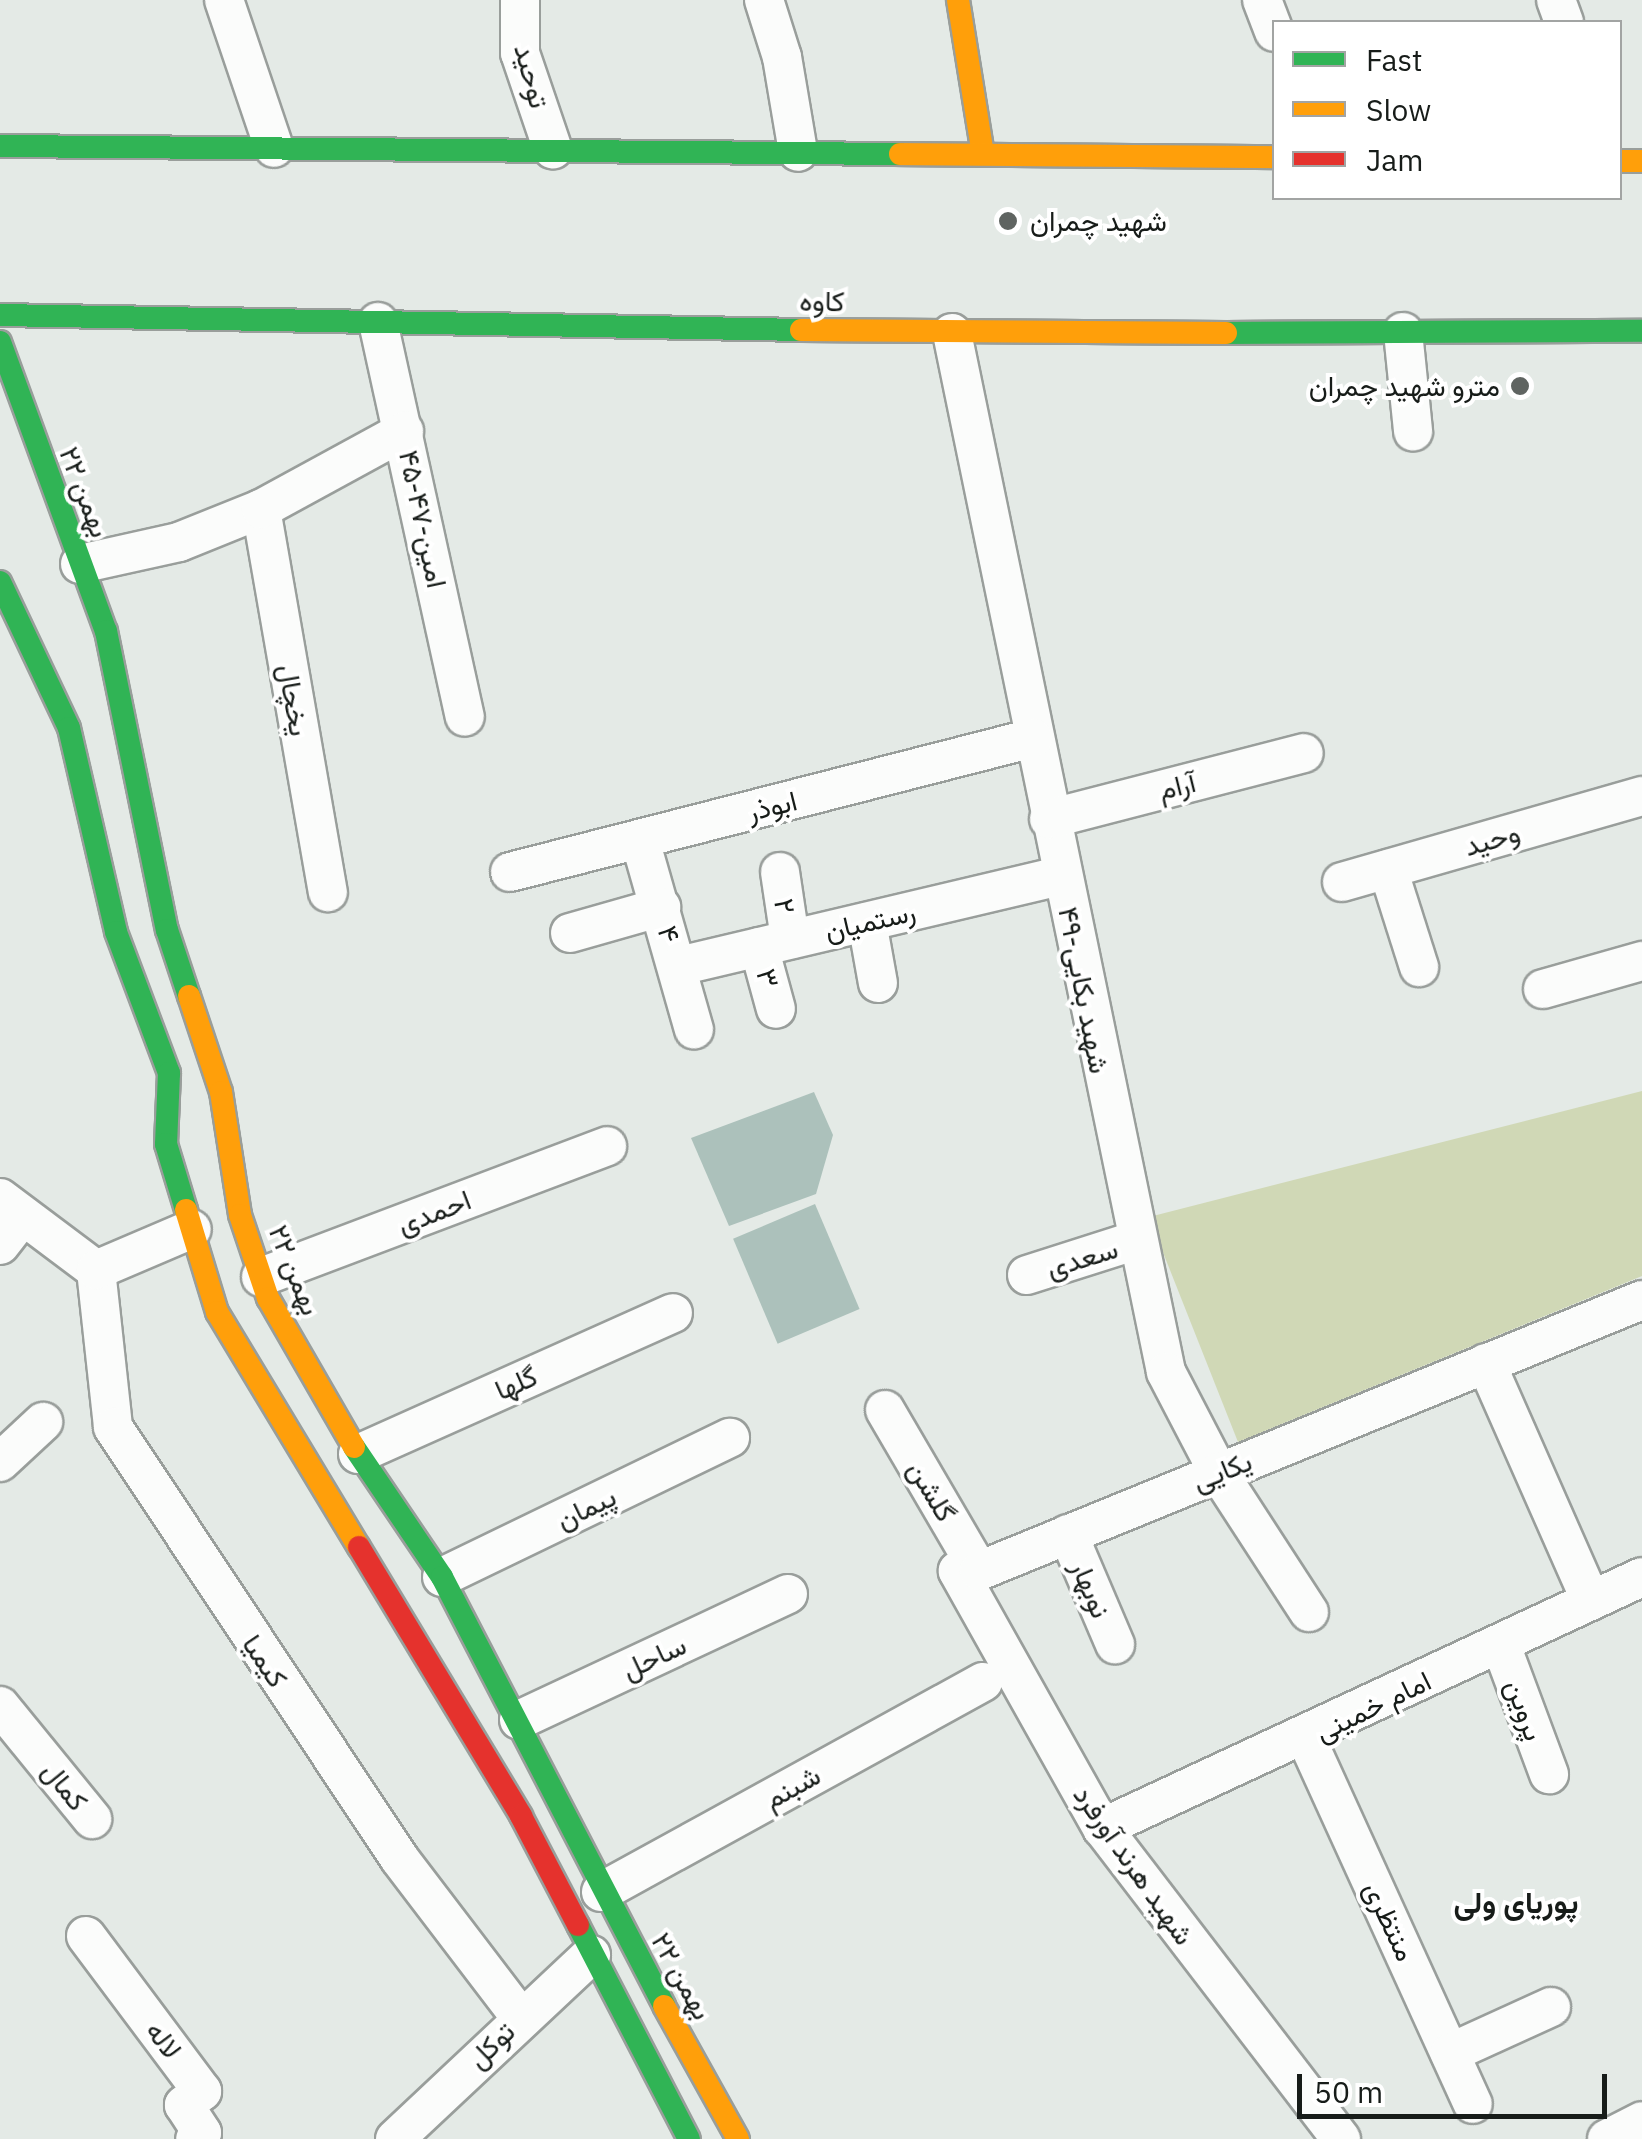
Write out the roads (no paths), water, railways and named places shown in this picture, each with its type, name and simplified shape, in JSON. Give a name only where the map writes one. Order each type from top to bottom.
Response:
[{"type":"street","points":[[224,0],[274,148]]},
{"type":"street","name":"توحید","points":[[520,0],[520,52],[554,150]]},
{"type":"street","points":[[764,0],[782,57],[798,152]]},
{"type":"street","points":[[958,0],[983,154]]},
{"type":"street","points":[[1262,0],[1272,27]]},
{"type":"street","points":[[0,146],[1272,157]]},
{"type":"street","name":"کاوه","points":[[0,315],[952,333],[1642,331]]},
{"type":"street","name":"۴۵-۴۷-امین","points":[[378,322],[465,717]]},
{"type":"street","points":[[1403,332],[1412,430]]},
{"type":"street","name":"۴۹-شهید بکایی","points":[[952,333],[1049,819],[1166,1372],[1218,1472],[1310,1612]]},
{"type":"street","name":"۲۲ بهمن","points":[[0,342],[33,442],[106,631],[167,930],[220,1092],[240,1215],[261,1277],[358,1454],[442,1577],[520,1720],[601,1892],[738,2139]]},
{"type":"street","points":[[0,427],[33,442]]},
{"type":"street","points":[[80,564],[179,542],[261,509],[404,430]]},
{"type":"street","name":"یخچال","points":[[261,509],[328,892]]},
{"type":"street","points":[[0,582],[69,728],[116,932],[169,1073],[166,1144],[217,1312],[521,1816],[689,2139]]},
{"type":"street","name":"ابوذر","points":[[510,872],[1033,738]]},
{"type":"street","name":"آرام","points":[[1049,819],[1304,753]]},
{"type":"street","name":"وحید","points":[[1342,882],[1642,796]]},
{"type":"street","name":"۴","points":[[640,840],[694,1029]]},
{"type":"street","points":[[1388,869],[1419,967]]},
{"type":"street","name":"۲","points":[[775,943],[780,872]]},
{"type":"street","name":"رستمیان","points":[[678,966],[1061,876]]},
{"type":"street","points":[[570,933],[661,907]]},
{"type":"street","points":[[867,922],[878,983]]},
{"type":"street","name":"۳","points":[[775,943],[776,1009]]},
{"type":"street","points":[[1543,989],[1642,961]]},
{"type":"street","name":"احمدی","points":[[261,1277],[607,1146]]},
{"type":"street","points":[[8,1220],[96,1270],[192,1230]]},
{"type":"street","name":"سعدی","points":[[1026,1275],[1136,1240]]},
{"type":"street","name":"کیمیا","points":[[96,1270],[113,1426],[154,1497],[399,1858],[520,2018]]},
{"type":"street","name":"یکایی","points":[[968,1571],[1642,1300]]},
{"type":"street","name":"گلها","points":[[358,1454],[674,1312]]},
{"type":"street","points":[[1486,1363],[1591,1601]]},
{"type":"street","name":"گلشن","points":[[885,1410],[968,1571]]},
{"type":"street","points":[[0,1462],[43,1422]]},
{"type":"street","name":"پیمان","points":[[442,1577],[730,1438]]},
{"type":"street","name":"نوبهار","points":[[1068,1534],[1115,1644]]},
{"type":"street","name":"شهید هرند آورفرد","points":[[968,1571],[1102,1828],[1341,2139]]},
{"type":"street","name":"امام خمینی","points":[[1102,1828],[1306,1738],[1642,1576]]},
{"type":"street","name":"ساحل","points":[[520,1720],[788,1594]]},
{"type":"street","name":"پروین","points":[[1501,1645],[1549,1774]]},
{"type":"street","name":"شبنم","points":[[601,1892],[983,1682]]},
{"type":"street","name":"کمال","points":[[0,1706],[92,1818]]},
{"type":"street","name":"منتظری","points":[[1306,1738],[1473,2104]]},
{"type":"street","name":"لاله","points":[[86,1936],[202,2091],[184,2106],[202,2134],[195,2139]]},
{"type":"street","name":"توکل","points":[[395,2139],[520,2018],[591,1956]]},
{"type":"street","points":[[1450,2053],[1550,2007]]},
{"type":"place","name":"شهید چمران","points":[[1008,221]]},
{"type":"place","name":"مترو شهید چمران","points":[[1520,386]]},
{"type":"district","name":"پوریای ولی","points":[[1516,1902]]}]
